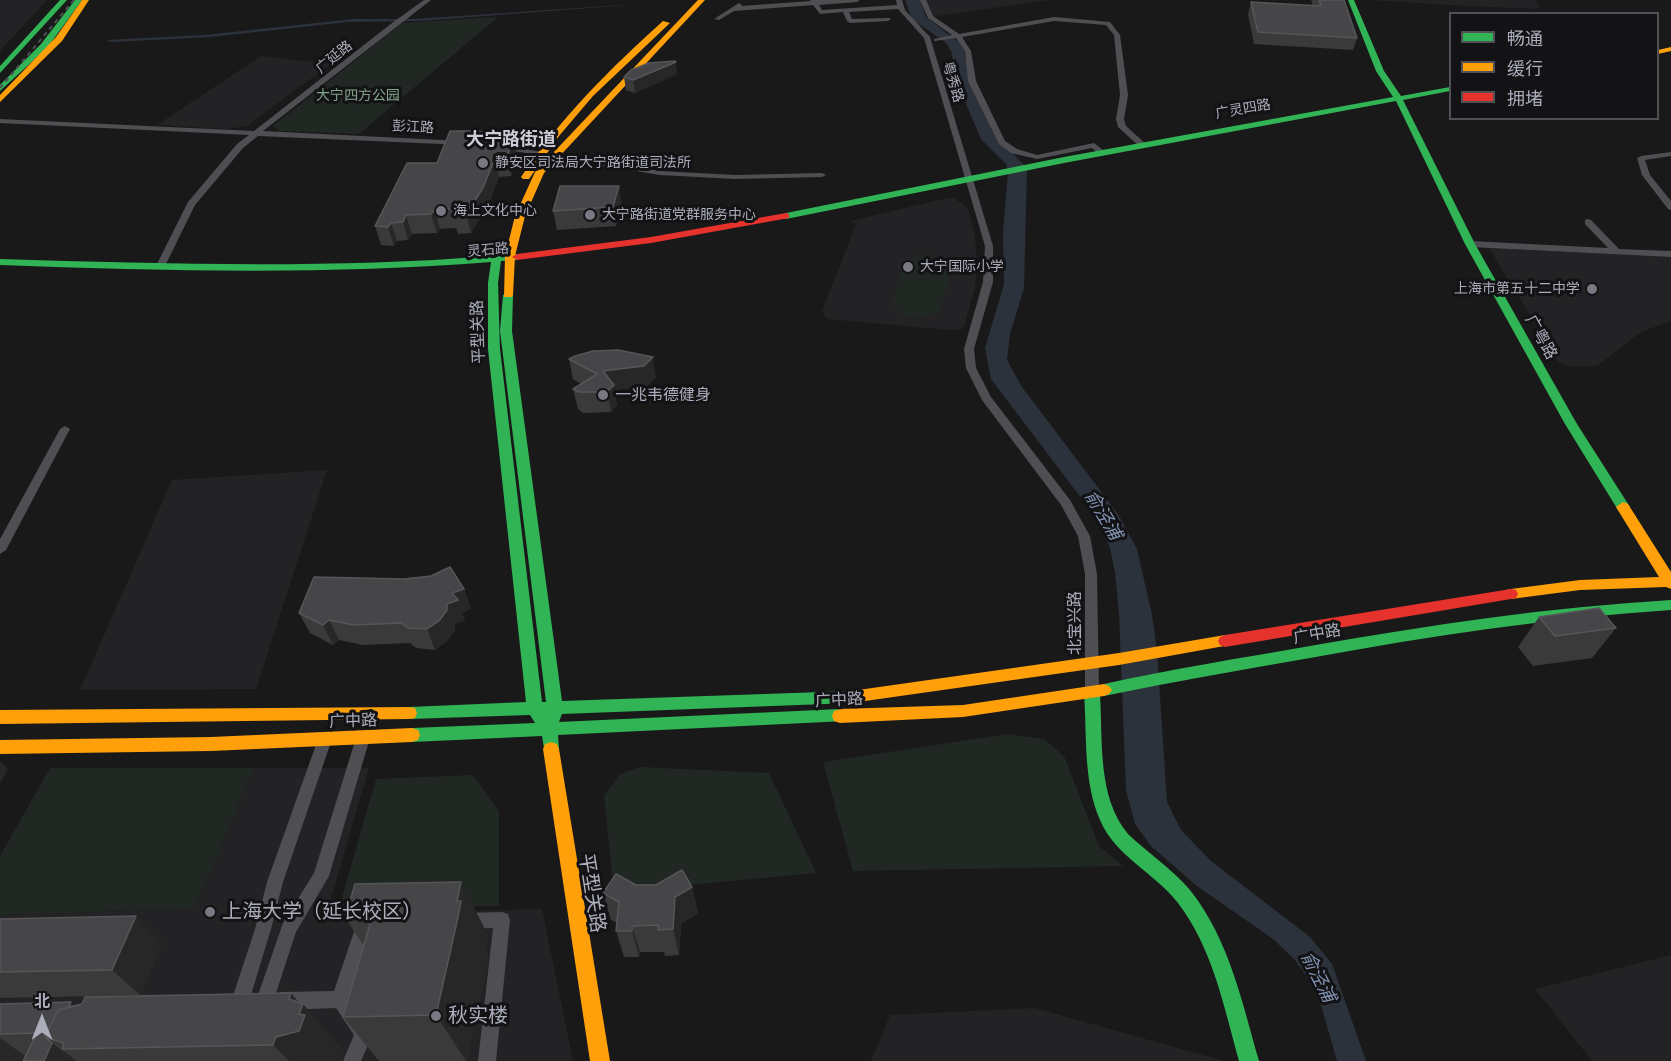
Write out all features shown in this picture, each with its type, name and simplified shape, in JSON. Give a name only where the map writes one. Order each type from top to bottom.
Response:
[{"type":"main road","points":[[0,89],[44,46],[79,0]]},
{"type":"main road","points":[[61,24],[87,0]]},
{"type":"main road","points":[[51,48],[87,0]]},
{"type":"main road","points":[[0,100],[99,0]]},
{"type":"main road","name":"平型关路","points":[[549,730],[535,710],[494,350],[492,320],[503,262],[507,219],[539,153],[553,132],[591,90],[693,0]]},
{"type":"main road","name":"平型关路","points":[[600,1061],[554,777],[549,730],[555,710],[506,331],[503,262],[540,172],[702,0]]},
{"type":"main road","name":"广粤路","points":[[1351,0],[1380,71],[1398,98],[1470,244],[1571,424],[1670,583]]},
{"type":"main road","name":"广粤路","points":[[1362,0],[1397,81],[1398,98]]},
{"type":"main road","points":[[0,64],[61,1]]},
{"type":"main road","points":[[0,73],[28,47],[61,1]]},
{"type":"main road","name":"广灵四路","points":[[987,176],[1449,89]]},
{"type":"main road","name":"灵石路","points":[[0,269],[306,275],[503,262],[713,231],[987,176]]},
{"type":"main road","name":"灵石路","points":[[0,262],[161,266],[373,266],[503,262]]},
{"type":"main road","name":"广中路","points":[[0,717],[263,716],[555,710],[857,697],[1119,659],[1468,599],[1580,585],[1670,583]]},
{"type":"main road","name":"广中路","points":[[0,747],[211,744],[963,711],[1092,693],[1160,678],[1431,631],[1603,608],[1671,605]]},
{"type":"main road","name":"北宝兴路","points":[[1092,693],[1098,779],[1107,818],[1128,845],[1148,859],[1184,896],[1204,924],[1224,969],[1249,1061]]},
{"type":"street","name":"广延路","points":[[161,266],[191,204],[240,146],[394,24],[428,0]]},
{"type":"street","points":[[717,19],[746,0],[748,8],[814,1],[857,0]]},
{"type":"street","points":[[923,0],[930,17],[931,28],[957,37],[968,51],[972,81],[1002,141],[1014,151],[1037,157],[1094,145],[1103,153]]},
{"type":"street","points":[[814,1],[820,12],[900,4]]},
{"type":"street","name":"粤秀路","points":[[900,4],[931,28],[927,37],[970,180]]},
{"type":"street","points":[[845,10],[850,21],[888,19]]},
{"type":"street","points":[[936,40],[1054,19],[1108,23],[1116,35],[1124,94],[1120,119],[1122,127],[1143,145]]},
{"type":"street","name":"彭江路","points":[[0,121],[465,143]]},
{"type":"street","points":[[489,145],[687,175],[735,177],[822,175]]},
{"type":"street","points":[[1671,154],[1641,158],[1646,175],[1671,207]]},
{"type":"street","name":"北宝兴路","points":[[970,180],[986,235],[990,262],[985,295],[970,342],[970,368],[986,398],[1061,496],[1080,527],[1087,546],[1091,574],[1092,693]]},
{"type":"street","points":[[1588,222],[1616,252]]},
{"type":"street","points":[[1470,244],[1671,254]]},
{"type":"street","points":[[0,550],[65,429]]},
{"type":"street","points":[[265,1001],[289,929],[321,876],[363,738]]},
{"type":"street","points":[[326,739],[275,882],[240,1002],[340,999]]},
{"type":"street","points":[[445,921],[502,920],[487,1061]]},
{"type":"street","points":[[340,999],[366,921],[377,921]]},
{"type":"street","points":[[340,999],[364,1034],[352,1061]]},
{"type":"shaded area","points":[[0,0],[47,0],[0,51]]},
{"type":"shaded area","points":[[924,0],[1049,0],[930,17]]},
{"type":"shaded area","points":[[1368,0],[1536,0],[1539,9],[1466,6]]},
{"type":"shaded area","points":[[261,56],[331,64],[247,126],[227,129],[157,125]]},
{"type":"shaded area","name":"大宁国际小学","points":[[954,198],[968,208],[975,236],[977,261],[975,288],[963,329],[949,330],[827,319],[822,312],[856,224],[851,221]]},
{"type":"shaded area","name":"上海市第五十二中学","points":[[1489,248],[1671,257],[1671,321],[1641,332],[1597,366],[1568,366],[1559,363]]},
{"type":"shaded area","points":[[327,470],[256,689],[80,690],[172,480]]},
{"type":"shaded area","name":"上海大学（延长校区）","points":[[254,768],[369,768],[326,915],[542,909],[573,1061],[0,1061],[0,915],[195,909]]},
{"type":"shaded area","points":[[1671,955],[1671,1061],[1592,1061],[1535,989]]},
{"type":"shaded area","points":[[1035,1008],[1224,1061],[871,1061],[890,1015]]},
{"type":"green space","name":"大宁四方公园","points":[[498,17],[359,134],[279,131],[273,126],[402,23]]},
{"type":"green space","points":[[934,256],[942,260],[949,272],[941,309],[929,316],[916,318],[903,314],[893,304],[903,267],[913,257]]},
{"type":"green space","points":[[1008,734],[1044,739],[1064,756],[1099,846],[1123,866],[853,871],[823,762]]},
{"type":"green space","points":[[639,767],[769,773],[816,873],[614,892],[604,796],[619,775]]},
{"type":"green space","points":[[50,768],[254,768],[195,909],[0,915],[0,856]]},
{"type":"green space","points":[[473,775],[499,811],[499,906],[339,908],[376,779]]},
{"type":"water","name":"俞泾浦","points":[[905,0],[920,0],[926,17],[964,46],[966,62],[994,134],[1027,168],[1024,288],[1010,334],[1007,360],[1022,387],[1118,514],[1137,549],[1152,615],[1157,651],[1167,802],[1181,830],[1211,861],[1310,937],[1332,964],[1366,1061],[1337,1061],[1321,1005],[1310,981],[1295,960],[1273,939],[1197,886],[1151,846],[1135,824],[1126,790],[1119,613],[1110,548],[1094,515],[991,379],[985,348],[1004,284],[1003,233],[1008,171],[1006,164],[981,139],[954,76],[952,53],[946,43],[912,19]]},
{"type":"water","points":[[654,3],[420,21],[348,22],[210,37],[111,42],[106,40],[205,35],[353,19],[414,19]]},
{"type":"water","points":[[655,387],[679,387],[678,397],[627,397],[627,393]]},
{"type":"building","points":[[1319,0],[1344,0],[1357,38],[1258,32],[1251,2],[1321,6]]},
{"type":"building","points":[[675,61],[633,80],[624,77],[631,70],[649,63]]},
{"type":"building","points":[[450,131],[478,131],[513,138],[507,158],[495,158],[483,188],[466,214],[453,215],[452,209],[435,210],[431,214],[406,215],[403,222],[391,223],[388,227],[375,226],[407,163],[437,163]]},
{"type":"building","points":[[560,186],[619,186],[613,207],[553,211]]},
{"type":"building","points":[[618,350],[653,357],[644,366],[603,371],[614,385],[607,392],[579,392],[573,389],[597,374],[569,359],[593,351]]},
{"type":"building","points":[[450,567],[464,589],[452,593],[458,600],[447,604],[447,610],[439,621],[427,629],[408,628],[401,623],[353,625],[329,620],[323,625],[299,613],[314,577],[404,579],[431,576]]},
{"type":"building","points":[[1599,608],[1616,628],[1555,636],[1539,617]]},
{"type":"building","points":[[682,870],[692,887],[675,897],[673,929],[658,930],[658,925],[632,926],[632,931],[616,931],[619,902],[603,893],[616,874],[636,885],[656,885]]},
{"type":"building","points":[[461,882],[457,901],[461,901],[458,917],[436,1015],[343,1017],[372,917],[345,918],[355,884]]},
{"type":"building","points":[[136,916],[112,970],[0,972],[0,919]]},
{"type":"building","points":[[291,993],[289,999],[303,1004],[299,1014],[305,1015],[299,1031],[276,1037],[273,1045],[62,1049],[64,1043],[45,1037],[58,1010],[82,1004],[85,997]]},
{"type":"building","points":[[71,1002],[69,1007],[58,1010],[45,1037],[52,1043],[44,1061],[23,1061],[37,1033],[0,1034],[0,1004]]},
{"type":"railway","points":[[0,88],[74,0]]},
{"type":"traffic: fast","points":[[0,71],[64,0]]},
{"type":"traffic: fast","points":[[0,89],[44,46],[79,0]]},
{"type":"traffic: fast","points":[[1351,0],[1380,71],[1398,98],[1470,244],[1571,424],[1623,507]]},
{"type":"traffic: fast","points":[[786,216],[1064,160],[1449,89]]},
{"type":"traffic: fast","points":[[498,250],[493,283],[494,349],[535,710],[542,721]]},
{"type":"traffic: fast","points":[[0,262],[259,268],[388,265],[517,257]]},
{"type":"traffic: fast","points":[[508,295],[506,331],[555,710],[549,730],[551,749]]},
{"type":"traffic: fast","points":[[1104,690],[1220,667],[1462,627],[1545,615],[1671,605]]},
{"type":"traffic: fast","points":[[1092,693],[1097,775],[1108,819],[1122,839],[1175,887],[1197,915],[1217,955],[1249,1061]]},
{"type":"traffic: fast","points":[[409,713],[851,697]]},
{"type":"traffic: fast","points":[[412,735],[840,716]]},
{"type":"traffic: slow","points":[[0,100],[59,39],[86,0]]},
{"type":"traffic: slow","points":[[508,295],[510,256],[520,216],[540,172],[702,0]]},
{"type":"traffic: slow","points":[[526,177],[572,114],[627,58],[666,23]]},
{"type":"traffic: slow","points":[[1659,52],[1671,49]]},
{"type":"traffic: slow","points":[[1623,507],[1671,584]]},
{"type":"traffic: slow","points":[[1511,594],[1580,585],[1671,582]]},
{"type":"traffic: slow","points":[[851,697],[1119,659],[1225,641]]},
{"type":"traffic: slow","points":[[840,716],[963,711],[1104,690]]},
{"type":"traffic: slow","points":[[0,717],[409,713]]},
{"type":"traffic: slow","points":[[0,747],[211,744],[412,735]]},
{"type":"traffic: slow","points":[[551,749],[600,1061]]},
{"type":"traffic: jam","points":[[517,257],[651,240],[786,216]]},
{"type":"traffic: jam","points":[[1225,641],[1511,594]]},
{"type":"place","name":"静安区司法局大宁路街道司法所","points":[[483,163]]},
{"type":"place","name":"海上文化中心","points":[[441,211]]},
{"type":"place","name":"大宁路街道党群服务中心","points":[[590,215]]},
{"type":"place","name":"大宁国际小学","points":[[908,267]]},
{"type":"place","name":"上海市第五十二中学","points":[[1592,289]]},
{"type":"place","name":"一兆韦德健身","points":[[603,395]]},
{"type":"place","name":"上海大学（延长校区）","points":[[210,912]]},
{"type":"place","name":"秋实楼","points":[[436,1016]]},
{"type":"district","name":"大宁路街道","points":[[511,139]]}]
